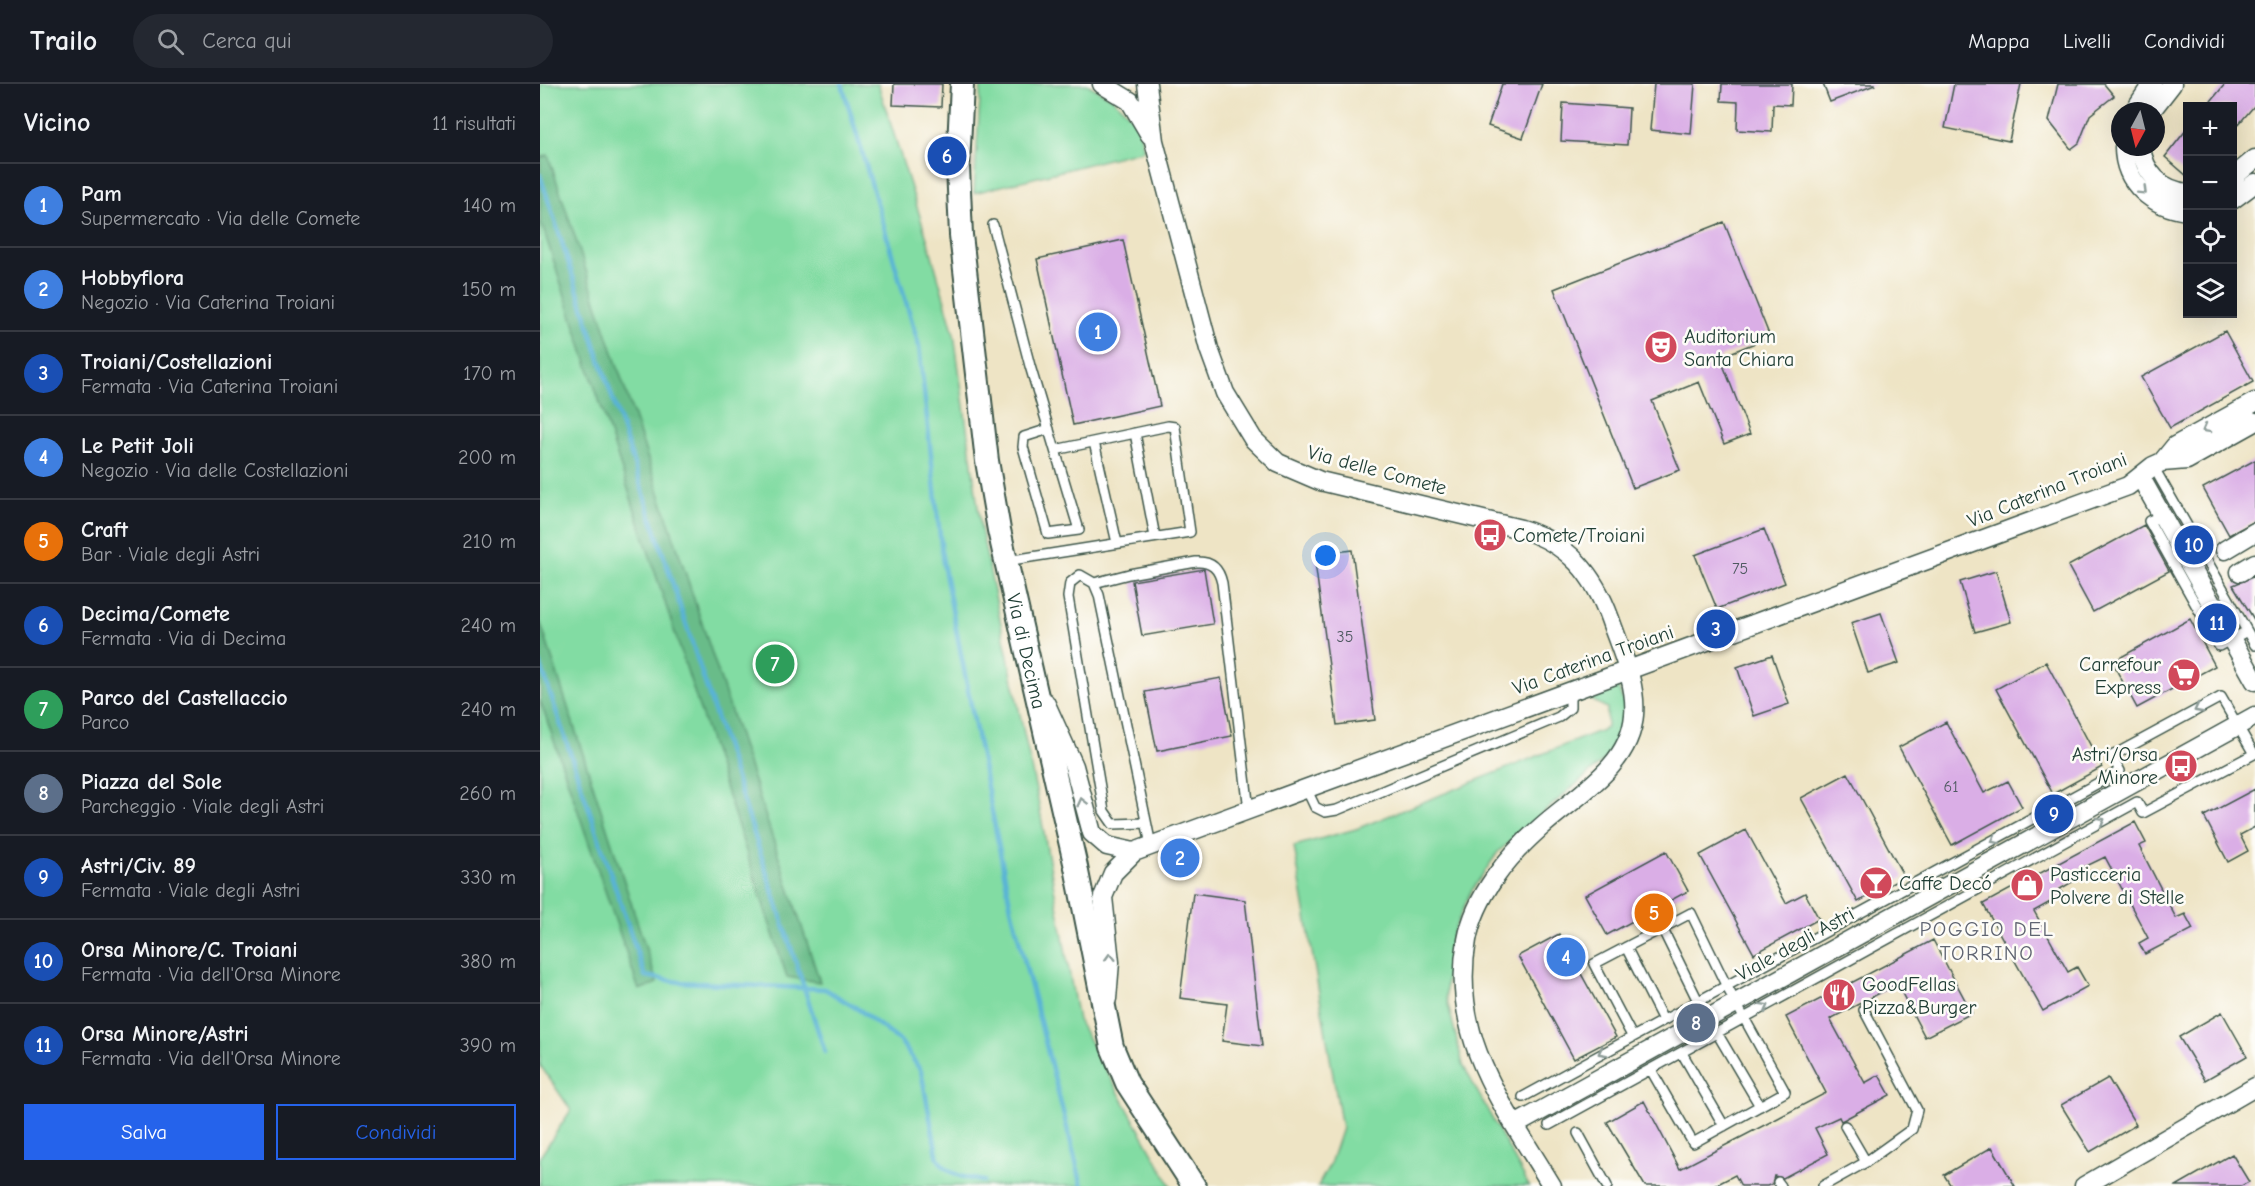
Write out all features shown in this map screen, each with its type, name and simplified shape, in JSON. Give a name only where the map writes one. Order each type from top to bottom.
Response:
[{"type":"street","name":"Via delle Comete","points":[[1102,84],[1134,105],[1154,141]]},
{"type":"street","name":"Via delle Comete","points":[[1147,84],[1154,141],[1214,366],[1231,405],[1253,439],[1278,463],[1314,479],[1530,532],[1563,547],[1578,560],[1600,595],[1627,669],[1634,713],[1625,746],[1597,780],[1540,828],[1510,860],[1484,895],[1470,927],[1464,968],[1466,1020],[1476,1051],[1515,1125],[1552,1186]]},
{"type":"street","points":[[2140,102],[2152,84]]},
{"type":"street","points":[[2158,102],[2172,84]]},
{"type":"street","name":"Via di Decima","points":[[964,86],[959,157],[961,235],[987,461],[1006,561],[1076,867],[1112,1047],[1127,1083],[1194,1186]]},
{"type":"street","points":[[2126,156],[2128,171],[2142,192],[2162,205],[2183,210]]},
{"type":"street","points":[[2142,156],[2145,165],[2157,180],[2169,189],[2183,192]]},
{"type":"street","points":[[2237,174],[2255,159]]},
{"type":"street","points":[[2237,197],[2255,183]]},
{"type":"street","name":"Via Caterina Troiani","points":[[1105,1015],[1110,962],[1103,897],[1113,873],[1143,849],[1627,669],[1895,574],[2128,486],[2152,469],[2175,446],[2255,402]]},
{"type":"street","name":"Via Caterina Troiani","points":[[2152,469],[2187,460],[2255,422]]},
{"type":"street","points":[[2152,469],[2170,517],[2239,635],[2255,681]]},
{"type":"street","points":[[2225,550],[2255,532]]},
{"type":"street","points":[[1034,677],[1074,766],[1092,833],[1107,846],[1143,849]]},
{"type":"street","name":"Viale degli Astri","points":[[1515,1125],[1563,1108],[1656,1056],[1736,1002],[2255,716]]},
{"type":"street","points":[[2084,1186],[2255,1087]]},
{"type":"lane","points":[[993,225],[1079,530],[1048,534],[1023,447],[1024,437],[1049,429]]},
{"type":"lane","points":[[1006,561],[1190,532],[1176,427],[1055,450]]},
{"type":"lane","points":[[1135,433],[1155,537]]},
{"type":"lane","points":[[1094,442],[1117,543]]},
{"type":"lane","points":[[1095,583],[1129,574],[1196,562],[1206,562],[1217,570],[1222,583],[1249,810]]},
{"type":"lane","points":[[1143,849],[1145,823],[1100,595],[1095,583],[1084,576],[1076,576],[1070,583],[1068,592],[1105,815],[1113,824],[1145,823]]},
{"type":"lane","points":[[2239,635],[2255,645]]},
{"type":"lane","points":[[1306,788],[1312,804],[1319,810],[1337,810],[1559,717],[1570,708],[1570,691]]},
{"type":"lane","points":[[2221,697],[2254,754],[2143,813],[2128,787],[2112,756],[2221,697]]},
{"type":"lane","points":[[1632,1036],[1594,964],[1691,913],[1785,1092],[1693,1143],[1651,1070]]},
{"type":"lane","points":[[1662,928],[1698,1002]]},
{"type":"lane","points":[[1626,948],[1663,1020]]},
{"type":"lane","points":[[1523,1097],[1698,1002],[1736,1002]]},
{"type":"lane","points":[[1656,1056],[1682,1053],[1718,1033],[1736,1002]]},
{"type":"lane","points":[[1824,1186],[1866,1161],[1912,1129],[1917,1110],[1864,1010]]},
{"type":"lane","points":[[1549,1125],[1563,1108],[1651,1070],[1656,1056],[1642,1031]]},
{"type":"lane","points":[[1718,1033],[1760,1106]]},
{"type":"lane","points":[[1682,1053],[1724,1126]]},
{"type":"lane","points":[[1547,1082],[1563,1108]]},
{"type":"lane","points":[[1845,1126],[1866,1161]]},
{"type":"lane","points":[[1578,1133],[1607,1186]]},
{"type":"green space","points":[[540,84],[878,84],[930,248],[954,334],[981,529],[1038,800],[1078,1020],[1171,1186],[540,1186],[540,1157],[571,1110],[540,1065]]},
{"type":"green space","points":[[981,84],[1087,84],[1112,98],[1137,122],[1144,150],[974,193]]},
{"type":"green space","points":[[548,155],[820,982],[787,977],[540,219],[540,158]]},
{"type":"green space","points":[[540,621],[657,983],[639,990],[540,700]]},
{"type":"green space","points":[[1616,683],[1627,711],[1612,753],[1498,852],[1470,893],[1452,935],[1447,964],[1446,996],[1463,1065],[1529,1186],[1318,1186],[1330,1164],[1342,1128],[1294,846],[1356,829],[1607,728],[1607,708],[1584,696]]},
{"type":"building","points":[[894,84],[942,84],[941,107],[893,105]]},
{"type":"building","points":[[1502,84],[1542,84],[1523,138],[1488,126]]},
{"type":"building","points":[[1654,84],[1695,84],[1691,134],[1650,130]]},
{"type":"building","points":[[1722,84],[1792,84],[1791,105],[1773,104],[1772,132],[1737,130],[1738,102],[1721,101]]},
{"type":"building","points":[[1823,84],[1875,84],[1875,85],[1830,102]]},
{"type":"building","points":[[1954,84],[2021,84],[2009,141],[1945,128]]},
{"type":"building","points":[[2058,84],[2104,84],[2114,96],[2090,115],[2079,143],[2071,149],[2049,121]]},
{"type":"building","points":[[2225,84],[2255,84],[2255,105],[2237,126],[2237,102],[2210,102]]},
{"type":"building","points":[[1563,103],[1629,108],[1627,145],[1561,141]]},
{"type":"building","points":[[2183,134],[2183,173],[2165,157]]},
{"type":"building","name":"Auditorium Santa Chiara","points":[[1724,222],[1770,337],[1720,357],[1750,434],[1724,444],[1699,382],[1652,401],[1680,470],[1633,488],[1554,289]]},
{"type":"building","points":[[1123,240],[1160,406],[1073,425],[1037,259]]},
{"type":"building","points":[[2225,331],[2253,382],[2170,428],[2141,377]]},
{"type":"building","points":[[2255,460],[2255,521],[2229,535],[2203,488]]},
{"type":"building","points":[[2144,525],[2169,571],[2093,612],[2068,566]]},
{"type":"building","points":[[1764,529],[1785,583],[1717,609],[1695,555]]},
{"type":"building","points":[[1352,550],[1375,720],[1337,725],[1314,555]]},
{"type":"building","points":[[1204,569],[1213,624],[1142,636],[1132,581]]},
{"type":"building","points":[[1996,571],[2011,622],[1975,632],[1960,582]]},
{"type":"building","points":[[2255,576],[2255,621],[2233,585]]},
{"type":"building","points":[[1881,613],[1899,663],[1868,673],[1851,623]]},
{"type":"building","points":[[2190,619],[2215,666],[2137,708],[2112,662]]},
{"type":"building","points":[[1772,655],[1789,704],[1754,716],[1737,667]]},
{"type":"building","points":[[2046,662],[2102,767],[2053,794],[1996,689]]},
{"type":"building","points":[[1221,678],[1232,736],[1157,751],[1145,692]]},
{"type":"building","points":[[1946,722],[1984,793],[2008,781],[2022,807],[1952,845],[1899,747]]},
{"type":"building","points":[[1848,773],[1904,877],[1858,902],[1801,798]]},
{"type":"building","points":[[2255,789],[2255,827],[2240,835],[2248,851],[2228,862],[2204,816]]},
{"type":"building","points":[[2135,822],[2146,843],[2139,846],[2176,918],[2185,914],[2193,929],[2145,954],[2139,943],[2148,938],[2105,857],[2076,871],[2079,878],[2060,889],[2063,895],[2034,911],[2068,972],[2077,967],[2088,986],[2043,1011],[1983,904]]},
{"type":"building","points":[[1746,830],[1786,903],[1805,893],[1819,919],[1754,954],[1700,855]]},
{"type":"building","points":[[1666,851],[1688,891],[1607,935],[1585,895]]},
{"type":"building","points":[[1193,893],[1245,900],[1262,1046],[1222,1041],[1227,1004],[1180,998]]},
{"type":"building","points":[[1559,934],[1616,1037],[1574,1059],[1518,956]]},
{"type":"building","points":[[1933,940],[1972,1013],[1925,1037],[1897,984],[1830,1019],[1865,1083],[1879,1075],[1890,1095],[1841,1121],[1839,1117],[1815,1128],[1828,1154],[1783,1178],[1774,1176],[1772,1184],[1767,1186],[1741,1186],[1735,1175],[1714,1186],[1645,1186],[1607,1122],[1644,1101],[1680,1169],[1826,1093],[1786,1017]]},
{"type":"building","points":[[2222,1012],[2247,1056],[2205,1080],[2179,1037]]},
{"type":"building","points":[[2108,1078],[2136,1125],[2090,1152],[2061,1105]]},
{"type":"building","points":[[1992,1147],[2015,1186],[1951,1186],[1944,1175]]},
{"type":"building","points":[[2232,1154],[2249,1182],[2241,1186],[2176,1186]]},
{"type":"waterway","points":[[842,84],[919,346],[943,563],[1011,908],[1082,1186]]},
{"type":"waterway","points":[[540,175],[825,1052]]},
{"type":"waterway","points":[[540,663],[645,976],[679,982],[825,989],[861,1011],[901,1042],[921,1071],[938,1159],[947,1169],[958,1175],[984,1181]]},
{"type":"place","name":"Decima/Comete","points":[[947,156]]},
{"type":"place","name":"Pam","points":[[1098,332]]},
{"type":"place","name":"Auditorium Santa Chiara","points":[[1661,347]]},
{"type":"place","name":"Comete/Troiani","points":[[1490,535]]},
{"type":"place","name":"Orsa Minore/C. Troiani","points":[[2194,545]]},
{"type":"place","name":"Orsa Minore/Astri","points":[[2217,623]]},
{"type":"place","name":"Troiani/Costellazioni","points":[[1716,629]]},
{"type":"place","name":"Parco del Castellaccio","points":[[775,664]]},
{"type":"place","name":"Carrefour Express","points":[[2184,675]]},
{"type":"place","name":"Astri/Orsa Minore","points":[[2181,766]]},
{"type":"place","name":"Astri/Civ. 89","points":[[2054,814]]},
{"type":"place","name":"Hobbyflora","points":[[1180,858]]},
{"type":"place","name":"Caffe Decó","points":[[1876,883]]},
{"type":"place","name":"Pasticceria Polvere di Stelle","points":[[2027,885]]},
{"type":"place","name":"Craft","points":[[1654,913]]},
{"type":"place","name":"Le Petit Joli","points":[[1566,957]]},
{"type":"place","name":"GoodFellas Pizza&Burger","points":[[1839,995]]},
{"type":"place","name":"Piazza del Sole","points":[[1696,1023]]},
{"type":"district","name":"POGGIO DEL TORRINO","points":[[1987,941]]}]
